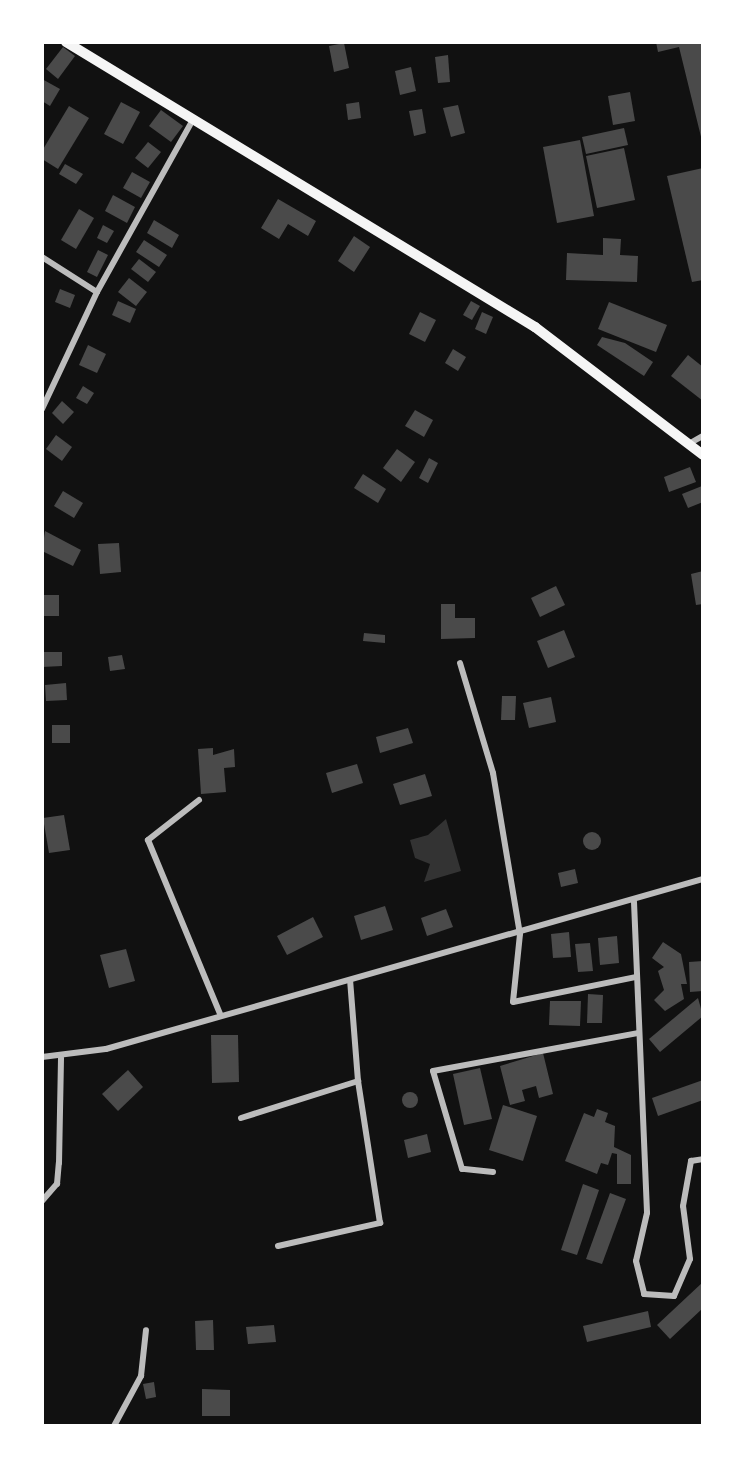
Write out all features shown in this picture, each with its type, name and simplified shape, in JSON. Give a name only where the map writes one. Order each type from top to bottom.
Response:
[{"type":"main road","points":[[66,42],[535,327],[692,442],[703,455]]},
{"type":"street","points":[[42,409],[97,292],[194,118]]},
{"type":"street","points":[[42,257],[97,292]]},
{"type":"street","points":[[692,442],[703,436]]},
{"type":"street","points":[[460,663],[493,773],[520,934],[513,1002],[636,977]]},
{"type":"street","points":[[199,800],[148,840],[220,1014]]},
{"type":"street","points":[[42,1057],[61,1058],[319,989],[634,902],[703,879]]},
{"type":"street","points":[[634,902],[647,1213],[636,1261],[644,1294],[674,1296],[680,1284],[690,1259],[683,1206],[691,1161],[703,1159]]},
{"type":"street","points":[[278,1246],[380,1223],[358,1081],[350,980]]},
{"type":"street","points":[[493,1172],[462,1169],[433,1071],[638,1033]]},
{"type":"street","points":[[42,1201],[57,1184],[61,1058]]},
{"type":"street","points":[[241,1118],[358,1081]]},
{"type":"street","points":[[114,1426],[141,1376],[146,1330]]},
{"type":"shaded area","points":[[446,819],[461,871],[424,882],[430,864],[415,858],[410,840],[428,835]]},
{"type":"building","points":[[656,42],[703,42],[703,145],[679,47],[658,52]]},
{"type":"building","points":[[344,43],[349,68],[334,72],[329,46]]},
{"type":"building","points":[[63,47],[75,56],[58,79],[46,69]]},
{"type":"building","points":[[448,55],[450,82],[438,83],[435,57]]},
{"type":"building","points":[[411,67],[416,91],[400,95],[395,71]]},
{"type":"building","points":[[42,79],[60,89],[50,106],[42,101]]},
{"type":"building","points":[[630,92],[635,121],[613,125],[608,96]]},
{"type":"building","points":[[121,102],[140,112],[123,144],[104,134]]},
{"type":"building","points":[[359,102],[361,118],[348,120],[346,104]]},
{"type":"building","points":[[458,105],[465,133],[451,137],[443,108]]},
{"type":"building","points":[[69,106],[89,118],[58,169],[42,159],[42,151]]},
{"type":"building","points":[[422,109],[426,133],[414,136],[409,111]]},
{"type":"building","points":[[161,110],[183,126],[171,142],[149,126]]},
{"type":"building","points":[[624,128],[628,145],[586,154],[582,137]]},
{"type":"building","points":[[580,140],[594,216],[557,223],[543,147]]},
{"type":"building","points":[[148,142],[161,152],[148,168],[135,158]]},
{"type":"building","points":[[624,148],[635,200],[597,208],[586,156]]},
{"type":"building","points":[[65,164],[83,174],[76,184],[59,174]]},
{"type":"building","points":[[703,168],[703,280],[692,282],[667,176]]},
{"type":"building","points":[[132,172],[150,182],[141,198],[123,188]]},
{"type":"building","points":[[113,195],[135,207],[127,223],[105,211]]},
{"type":"building","points":[[278,199],[316,221],[308,236],[288,224],[279,239],[261,228]]},
{"type":"building","points":[[79,209],[94,218],[76,249],[61,240]]},
{"type":"building","points":[[154,220],[179,235],[172,248],[147,233]]},
{"type":"building","points":[[103,225],[114,231],[107,243],[97,238]]},
{"type":"building","points":[[354,236],[370,247],[354,272],[338,261]]},
{"type":"building","points":[[603,238],[621,239],[620,255],[638,256],[637,282],[566,280],[567,253],[603,255]]},
{"type":"building","points":[[144,240],[167,255],[159,267],[136,252]]},
{"type":"building","points":[[98,250],[108,255],[97,277],[87,272]]},
{"type":"building","points":[[139,259],[156,272],[148,282],[131,269]]},
{"type":"building","points":[[129,278],[147,292],[136,306],[118,292]]},
{"type":"building","points":[[60,289],[75,295],[70,308],[55,302]]},
{"type":"building","points":[[118,301],[136,309],[130,323],[112,315]]},
{"type":"building","points":[[471,301],[480,306],[472,320],[463,315]]},
{"type":"building","points":[[609,302],[667,325],[656,352],[598,329]]},
{"type":"building","points":[[420,312],[436,320],[425,342],[409,334]]},
{"type":"building","points":[[482,312],[493,317],[486,334],[475,329]]},
{"type":"building","points":[[602,337],[625,343],[653,362],[644,376],[597,345]]},
{"type":"building","points":[[88,345],[106,354],[97,373],[79,365]]},
{"type":"building","points":[[453,349],[466,357],[458,371],[445,363]]},
{"type":"building","points":[[688,355],[703,367],[703,401],[671,376]]},
{"type":"building","points":[[83,386],[94,393],[87,404],[76,398]]},
{"type":"building","points":[[62,401],[74,412],[63,424],[52,413]]},
{"type":"building","points":[[415,410],[433,420],[424,437],[405,426]]},
{"type":"building","points":[[56,435],[72,447],[62,461],[46,449]]},
{"type":"building","points":[[397,449],[415,462],[401,482],[383,468]]},
{"type":"building","points":[[429,458],[438,463],[428,483],[419,478]]},
{"type":"building","points":[[690,467],[696,482],[669,492],[664,477]]},
{"type":"building","points":[[363,474],[386,489],[378,503],[354,488]]},
{"type":"building","points":[[702,486],[703,502],[688,508],[682,494]]},
{"type":"building","points":[[63,491],[83,503],[74,518],[54,506]]},
{"type":"building","points":[[45,531],[81,550],[73,566],[42,551]]},
{"type":"building","points":[[119,543],[121,572],[100,574],[98,544]]},
{"type":"building","points":[[703,571],[703,604],[696,605],[691,574]]},
{"type":"building","points":[[556,586],[565,605],[540,617],[531,598]]},
{"type":"building","points":[[44,595],[59,595],[59,616],[44,616]]},
{"type":"building","points":[[441,604],[455,604],[455,618],[475,618],[475,638],[441,639]]},
{"type":"building","points":[[564,630],[575,657],[548,668],[537,641]]},
{"type":"building","points":[[364,633],[385,635],[385,643],[363,641]]},
{"type":"building","points":[[42,652],[62,652],[62,666],[42,667]]},
{"type":"building","points":[[122,655],[125,669],[110,671],[108,657]]},
{"type":"building","points":[[66,683],[67,700],[46,701],[45,685]]},
{"type":"building","points":[[502,696],[516,696],[515,720],[501,720]]},
{"type":"building","points":[[551,697],[556,722],[529,728],[523,703]]},
{"type":"building","points":[[52,725],[70,725],[70,743],[52,743]]},
{"type":"building","points":[[408,728],[413,743],[380,753],[376,737]]},
{"type":"building","points":[[213,748],[213,755],[234,749],[235,767],[224,768],[226,792],[201,794],[198,749]]},
{"type":"building","points":[[357,764],[363,783],[332,793],[326,773]]},
{"type":"building","points":[[425,774],[432,796],[400,805],[393,784]]},
{"type":"building","points":[[64,815],[70,850],[49,853],[43,818]]},
{"type":"building","points":[[588,832],[596,832],[601,841],[599,848],[588,850],[583,845],[583,837]]},
{"type":"building","points":[[575,869],[578,883],[561,887],[558,873]]},
{"type":"building","points":[[385,906],[393,930],[361,940],[354,916]]},
{"type":"building","points":[[446,909],[453,927],[427,936],[421,918]]},
{"type":"building","points":[[313,917],[323,937],[287,955],[277,936]]},
{"type":"building","points":[[569,932],[571,957],[553,958],[551,934]]},
{"type":"building","points":[[617,936],[619,963],[600,965],[598,938]]},
{"type":"building","points":[[663,942],[681,954],[687,984],[681,984],[684,999],[665,1011],[654,1000],[664,990],[658,971],[664,967],[652,958]]},
{"type":"building","points":[[590,943],[593,971],[578,972],[575,944]]},
{"type":"building","points":[[126,949],[135,981],[109,988],[100,955]]},
{"type":"building","points":[[703,961],[703,991],[690,992],[689,962]]},
{"type":"building","points":[[588,994],[603,995],[602,1023],[587,1023]]},
{"type":"building","points":[[698,998],[703,1016],[660,1052],[649,1039]]},
{"type":"building","points":[[550,1001],[581,1001],[580,1026],[549,1025]]},
{"type":"building","points":[[211,1035],[238,1035],[239,1082],[212,1083]]},
{"type":"building","points":[[543,1053],[553,1094],[539,1098],[536,1086],[522,1090],[525,1101],[510,1105],[500,1066]]},
{"type":"building","points":[[480,1068],[492,1119],[464,1125],[453,1074]]},
{"type":"building","points":[[128,1070],[143,1087],[118,1111],[102,1094]]},
{"type":"building","points":[[703,1080],[703,1100],[658,1116],[652,1098]]},
{"type":"building","points":[[407,1092],[413,1092],[418,1100],[416,1106],[407,1108],[402,1103],[402,1097]]},
{"type":"building","points":[[503,1105],[537,1116],[523,1161],[489,1150]]},
{"type":"building","points":[[597,1109],[608,1113],[605,1122],[615,1126],[614,1147],[631,1155],[631,1184],[617,1184],[617,1154],[612,1153],[608,1165],[601,1163],[597,1174],[565,1161],[584,1113],[594,1117]]},
{"type":"building","points":[[427,1134],[431,1152],[408,1158],[404,1140]]},
{"type":"building","points":[[583,1184],[599,1190],[577,1255],[561,1250]]},
{"type":"building","points":[[610,1193],[626,1199],[602,1264],[586,1259]]},
{"type":"building","points":[[703,1282],[703,1308],[670,1339],[657,1325]]},
{"type":"building","points":[[648,1311],[651,1327],[587,1342],[583,1326]]},
{"type":"building","points":[[213,1320],[214,1350],[196,1350],[195,1321]]},
{"type":"building","points":[[274,1325],[276,1342],[248,1344],[246,1327]]},
{"type":"building","points":[[154,1382],[156,1397],[146,1399],[143,1384]]},
{"type":"building","points":[[202,1389],[230,1390],[230,1416],[202,1416]]}]
